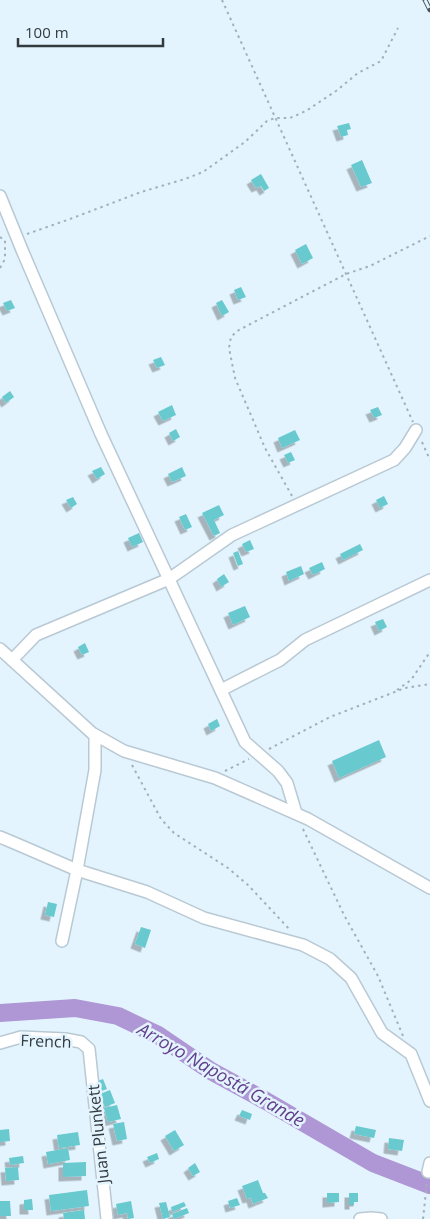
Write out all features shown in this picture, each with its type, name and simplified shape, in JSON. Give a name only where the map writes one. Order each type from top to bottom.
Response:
[{"type":"street","points":[[0,196],[101,434],[245,742],[278,771],[287,783],[296,813]]},
{"type":"street","points":[[12,660],[36,635],[169,579],[232,535],[394,460],[405,448],[416,430]]},
{"type":"street","points":[[221,690],[280,660],[305,640],[430,580]]},
{"type":"street","points":[[0,649],[95,734],[124,751],[215,778],[296,813],[430,888]]},
{"type":"street","points":[[62,941],[95,770],[95,734]]},
{"type":"street","points":[[0,837],[77,870],[147,892],[204,918],[303,944],[330,959],[351,978],[382,1033],[411,1054],[430,1101]]},
{"type":"street","name":"French","points":[[0,1043],[21,1037],[65,1039],[81,1042],[89,1049]]},
{"type":"street","name":"Juan Plunkett","points":[[89,1049],[107,1219]]},
{"type":"street","points":[[360,1219],[381,1219]]},
{"type":"path","points":[[222,0],[430,460]]},
{"type":"path","points":[[17,238],[141,192],[203,172],[246,142],[267,121],[275,118],[290,118],[306,111],[336,91],[358,73],[381,61],[398,28]]},
{"type":"path","points":[[0,268],[5,259],[4,240],[10,221]]},
{"type":"path","points":[[297,505],[265,448],[235,378],[229,348],[231,337],[237,331],[346,274],[370,266],[430,236]]},
{"type":"path","points":[[393,692],[410,680],[430,652]]},
{"type":"path","points":[[215,778],[228,769],[330,717],[405,688],[430,684]]},
{"type":"path","points":[[124,751],[161,819],[174,833],[228,868],[248,884],[291,931]]},
{"type":"path","points":[[296,813],[344,915],[378,976],[404,1036]]},
{"type":"path","points":[[423,1219],[429,1168]]},
{"type":"building","points":[[349,123],[351,129],[347,130],[348,135],[341,137],[337,126]]},
{"type":"building","points":[[362,160],[372,183],[361,187],[351,165]]},
{"type":"building","points":[[261,174],[269,188],[264,191],[261,186],[256,188],[251,180]]},
{"type":"building","points":[[306,244],[313,258],[302,264],[295,250]]},
{"type":"building","points":[[241,287],[246,297],[238,300],[234,290]]},
{"type":"building","points":[[11,300],[15,308],[7,311],[3,303]]},
{"type":"building","points":[[222,300],[229,312],[222,316],[216,303]]},
{"type":"building","points":[[161,357],[165,365],[157,368],[153,360]]},
{"type":"building","points":[[10,391],[14,397],[6,403],[2,397]]},
{"type":"building","points":[[172,405],[176,415],[163,421],[158,412]]},
{"type":"building","points":[[378,407],[382,415],[374,418],[370,410]]},
{"type":"building","points":[[176,429],[180,437],[173,441],[169,433]]},
{"type":"building","points":[[295,430],[300,440],[282,448],[278,438]]},
{"type":"building","points":[[291,452],[295,460],[288,463],[284,455]]},
{"type":"building","points":[[101,467],[105,474],[97,479],[92,471]]},
{"type":"building","points":[[182,467],[186,476],[172,482],[168,474]]},
{"type":"building","points":[[384,496],[388,504],[380,508],[376,500]]},
{"type":"building","points":[[73,497],[77,504],[71,508],[66,500]]},
{"type":"building","points":[[219,505],[224,515],[214,520],[220,533],[214,536],[202,513]]},
{"type":"building","points":[[186,514],[192,527],[185,530],[179,517]]},
{"type":"building","points":[[139,533],[143,542],[132,547],[128,538]]},
{"type":"building","points":[[250,540],[254,549],[246,552],[242,544]]},
{"type":"building","points":[[360,544],[363,550],[343,560],[340,554]]},
{"type":"building","points":[[238,551],[243,564],[238,566],[233,553]]},
{"type":"building","points":[[322,562],[325,569],[313,575],[309,568]]},
{"type":"building","points":[[301,566],[304,574],[289,581],[286,572]]},
{"type":"building","points":[[224,574],[229,582],[221,587],[217,579]]},
{"type":"building","points":[[245,606],[250,617],[233,625],[228,613]]},
{"type":"building","points":[[383,619],[387,627],[379,631],[375,622]]},
{"type":"building","points":[[85,643],[89,652],[82,655],[78,647]]},
{"type":"building","points":[[217,719],[220,726],[211,731],[208,724]]},
{"type":"building","points":[[379,740],[386,757],[339,778],[332,761]]},
{"type":"building","points":[[48,902],[57,904],[54,917],[45,915]]},
{"type":"building","points":[[141,927],[151,930],[145,948],[135,944]]},
{"type":"building","points":[[103,1079],[107,1089],[99,1092],[95,1082]]},
{"type":"building","points":[[110,1090],[115,1103],[105,1107],[100,1094]]},
{"type":"building","points":[[117,1105],[121,1119],[108,1122],[104,1108]]},
{"type":"building","points":[[242,1110],[252,1114],[250,1120],[239,1116]]},
{"type":"building","points":[[124,1122],[127,1139],[117,1141],[113,1124]]},
{"type":"building","points":[[356,1126],[376,1130],[374,1138],[354,1134]]},
{"type":"building","points":[[9,1129],[10,1141],[0,1142],[0,1130]]},
{"type":"building","points":[[175,1130],[184,1145],[174,1151],[165,1136]]},
{"type":"building","points":[[78,1132],[80,1145],[59,1148],[57,1135]]},
{"type":"building","points":[[389,1138],[404,1140],[402,1151],[388,1149]]},
{"type":"building","points":[[68,1148],[70,1160],[48,1164],[46,1152]]},
{"type":"building","points":[[157,1153],[159,1159],[150,1163],[147,1157]]},
{"type":"building","points":[[23,1156],[24,1163],[10,1165],[9,1158]]},
{"type":"building","points":[[86,1162],[86,1176],[63,1177],[63,1163]]},
{"type":"building","points":[[195,1163],[200,1172],[193,1176],[188,1168]]},
{"type":"building","points":[[18,1167],[19,1180],[6,1181],[5,1168]]},
{"type":"building","points":[[258,1180],[263,1193],[268,1198],[253,1204],[251,1198],[247,1199],[242,1186]]},
{"type":"building","points":[[87,1190],[89,1206],[51,1211],[49,1195]]},
{"type":"building","points":[[327,1193],[339,1193],[339,1202],[327,1203]]},
{"type":"building","points":[[349,1193],[358,1193],[358,1202],[354,1202],[354,1205],[349,1205]]},
{"type":"building","points":[[237,1198],[240,1205],[230,1208],[228,1201]]},
{"type":"building","points":[[32,1199],[33,1210],[24,1210],[24,1200]]},
{"type":"building","points":[[0,1201],[10,1201],[11,1216],[0,1216]]},
{"type":"building","points":[[131,1201],[134,1218],[128,1219],[127,1213],[118,1215],[116,1204]]},
{"type":"building","points":[[166,1202],[170,1217],[163,1219],[159,1203]]},
{"type":"building","points":[[184,1202],[186,1206],[172,1212],[171,1207]]},
{"type":"building","points":[[187,1208],[189,1213],[174,1219],[172,1214]]},
{"type":"building","points":[[84,1210],[85,1219],[64,1219],[63,1213]]},
{"type":"waterway","name":"Arroyo Napostá Grande","points":[[0,1013],[75,1008],[118,1016],[158,1035],[211,1071],[373,1163],[430,1185]]},
{"type":"railway","points":[[425,0],[430,10]]}]
